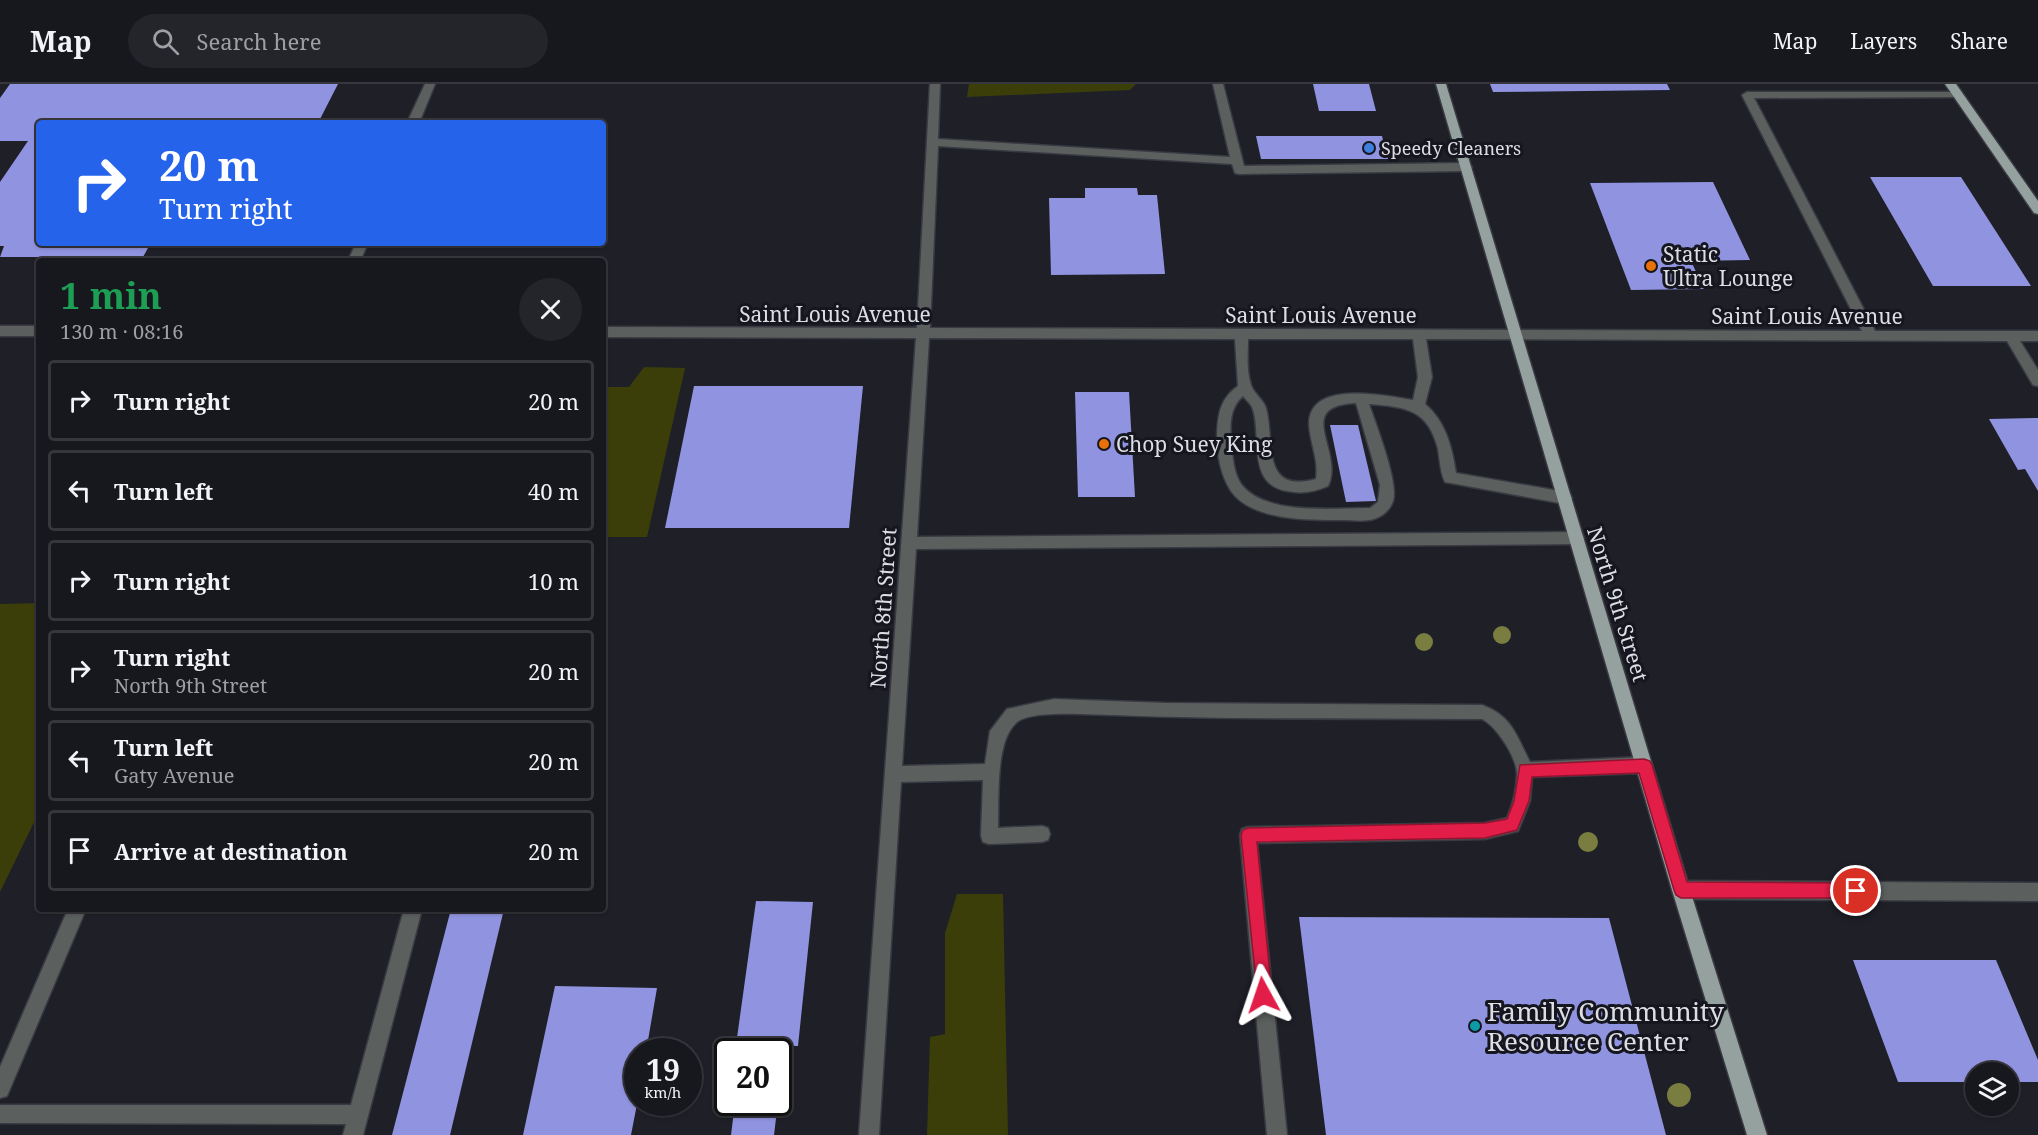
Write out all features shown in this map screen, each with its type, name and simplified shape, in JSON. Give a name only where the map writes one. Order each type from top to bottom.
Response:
[{"type":"main road","name":"North 9th Street","points":[[1441,84],[1681,890],[1757,1135]]},
{"type":"main road","points":[[1953,89],[2038,210]]},
{"type":"street","points":[[414,120],[430,84]]},
{"type":"street","name":"North 8th Street","points":[[869,1135],[909,543],[935,84]]},
{"type":"street","points":[[1218,84],[1239,171],[1466,167]]},
{"type":"street","points":[[1871,336],[1744,89],[1953,89]]},
{"type":"street","points":[[931,142],[1237,161]]},
{"type":"street","points":[[0,331],[36,331]]},
{"type":"street","name":"Saint Louis Avenue","points":[[606,332],[2038,336]]},
{"type":"street","points":[[1241,334],[1245,388],[1258,406],[1268,473],[1278,482],[1291,487],[1316,486],[1323,482],[1325,472],[1316,420],[1318,410],[1326,402],[1341,398],[1361,399],[1418,406],[1437,424],[1443,438],[1450,478],[1565,498]]},
{"type":"street","points":[[1418,406],[1425,377],[1419,335]]},
{"type":"street","points":[[2011,336],[2038,381]]},
{"type":"street","points":[[1245,388],[1231,397],[1225,408],[1223,454],[1225,470],[1233,486],[1243,496],[1259,505],[1280,511],[1371,513],[1380,510],[1388,500],[1387,485],[1361,399]]},
{"type":"street","points":[[909,543],[1577,538]]},
{"type":"street","points":[[1042,834],[989,836],[992,772],[998,731],[1013,714],[1054,706],[1165,710],[1482,712],[1494,715],[1503,723],[1525,770],[1522,801],[1512,825],[1485,831],[1248,835],[1277,1135]]},
{"type":"street","points":[[1525,770],[1644,765]]},
{"type":"street","points":[[893,774],[992,772]]},
{"type":"street","points":[[1681,890],[2038,892]]},
{"type":"street","points":[[0,1089],[76,912]]},
{"type":"street","points":[[353,1135],[411,912]]},
{"type":"street","points":[[0,1113],[358,1115]]},
{"type":"shaded area","points":[[969,84],[1136,84],[1130,90],[967,97]]},
{"type":"shaded area","points":[[644,367],[685,368],[647,537],[606,537],[606,387],[629,387]]},
{"type":"shaded area","points":[[36,603],[36,818],[0,892],[0,604]]},
{"type":"shaded area","points":[[957,894],[1003,894],[1008,1135],[927,1135],[930,1037],[945,1034],[945,933]]},
{"type":"building","points":[[10,84],[338,84],[320,120],[36,120],[36,246],[191,246],[190,248],[148,248],[143,257],[0,257],[4,246],[0,246],[0,182],[28,141],[0,141],[0,98]]},
{"type":"building","points":[[1313,84],[1369,84],[1376,111],[1319,111]]},
{"type":"building","points":[[1490,84],[1667,84],[1670,90],[1493,92]]},
{"type":"building","points":[[1256,136],[1382,136],[1388,159],[1261,159]]},
{"type":"building","points":[[1870,177],[1961,177],[2031,286],[1933,286]]},
{"type":"building","points":[[1713,182],[1750,260],[1691,261],[1704,289],[1631,290],[1590,183]]},
{"type":"building","points":[[1085,188],[1137,188],[1138,195],[1157,195],[1165,274],[1051,275],[1049,198],[1085,198]]},
{"type":"building","points":[[694,386],[863,386],[849,528],[665,528]]},
{"type":"building","name":"Chop Suey King","points":[[1075,392],[1129,392],[1135,497],[1078,497]]},
{"type":"building","points":[[2038,418],[2038,491],[2025,469],[2018,470],[1989,419]]},
{"type":"building","points":[[1330,425],[1358,425],[1376,501],[1346,502]]},
{"type":"building","points":[[756,901],[813,902],[798,1046],[792,1046],[792,1038],[737,1038]]},
{"type":"building","points":[[450,912],[503,912],[450,1135],[392,1135]]},
{"type":"building","name":"Family Community Resource Center","points":[[1299,917],[1609,918],[1666,1135],[1326,1135]]},
{"type":"building","points":[[1853,960],[1996,960],[2038,1060],[2038,1082],[2019,1082],[2019,1062],[1965,1062],[1965,1082],[1898,1082]]},
{"type":"building","points":[[555,986],[657,988],[648,1038],[624,1038],[624,1116],[635,1116],[631,1135],[523,1135]]},
{"type":"building","points":[[733,1116],[776,1116],[774,1135],[731,1135]]},
{"type":"place","name":"Speedy Cleaners","points":[[1369,148]]},
{"type":"place","name":"Static Ultra Lounge","points":[[1651,266]]},
{"type":"place","name":"Chop Suey King","points":[[1104,444]]},
{"type":"place","name":"Family Community Resource Center","points":[[1475,1026]]},
{"type":"route","points":[[1263,995],[1248,835],[1485,831],[1512,825],[1522,801],[1525,770],[1644,765],[1681,890],[1856,891]]}]
